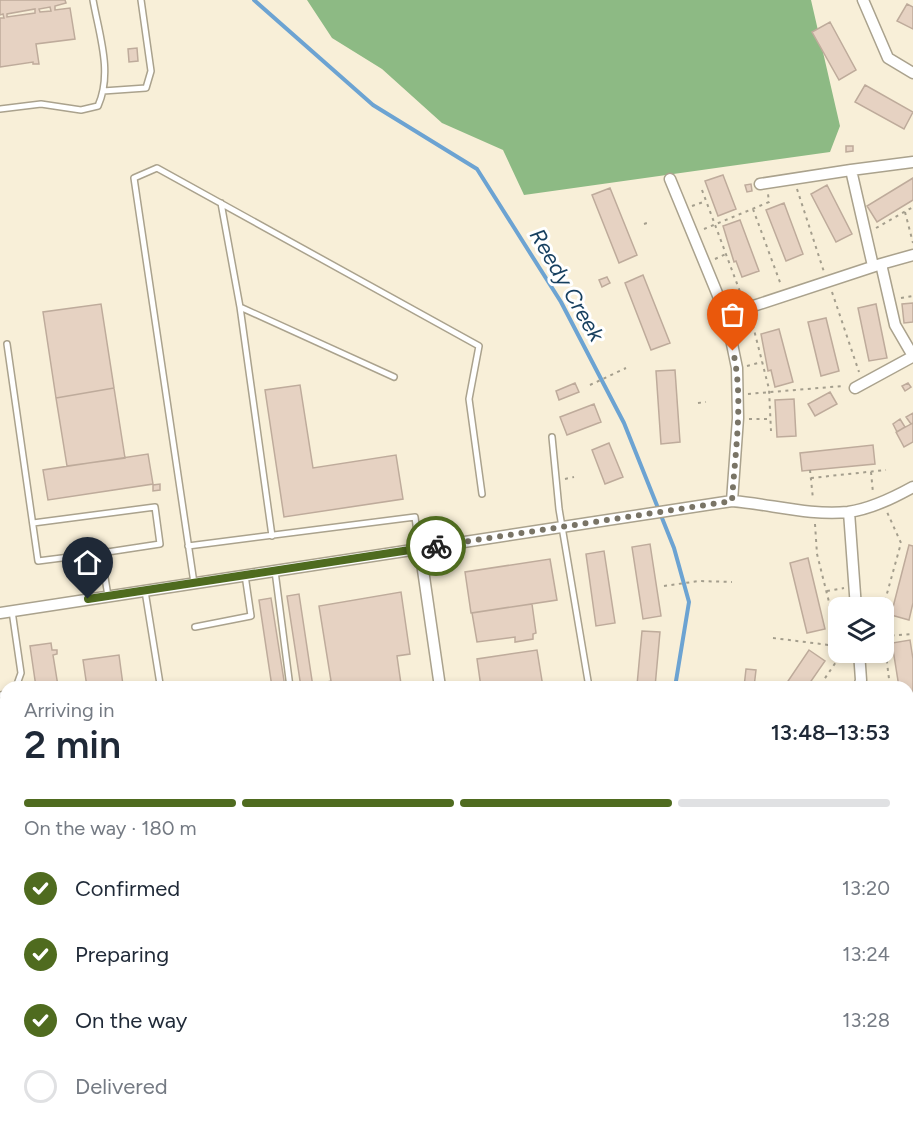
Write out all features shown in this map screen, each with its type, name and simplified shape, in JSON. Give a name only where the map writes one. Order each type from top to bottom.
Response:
[{"type":"street","points":[[863,0],[888,58],[913,73]]},
{"type":"street","points":[[764,188],[851,170],[913,162]]},
{"type":"street","points":[[851,170],[896,326],[913,356],[855,388]]},
{"type":"street","points":[[670,179],[726,315],[737,368],[738,419],[732,501]]},
{"type":"street","points":[[726,315],[913,255]]},
{"type":"street","points":[[0,613],[732,501],[814,511],[849,512],[889,500],[913,487]]},
{"type":"street","points":[[849,512],[855,597]]},
{"type":"street","points":[[420,549],[439,681]]},
{"type":"street","points":[[860,663],[861,681]]},
{"type":"lane","points":[[0,109],[41,104],[81,110],[98,106],[103,91],[105,72],[93,0]]},
{"type":"lane","points":[[103,91],[146,88],[151,71],[141,0]]},
{"type":"lane","points":[[194,583],[134,178],[157,168],[479,346],[469,399],[482,494]]},
{"type":"lane","points":[[221,203],[240,307],[272,536]]},
{"type":"lane","points":[[240,307],[394,377]]},
{"type":"lane","points":[[7,344],[38,561],[160,544],[155,507],[33,523]]},
{"type":"lane","points":[[552,437],[562,526],[588,681]]},
{"type":"lane","points":[[188,546],[415,518],[420,549]]},
{"type":"lane","points":[[101,553],[108,596]]},
{"type":"lane","points":[[275,571],[289,681]]},
{"type":"lane","points":[[195,627],[252,616],[245,575]]},
{"type":"lane","points":[[145,591],[160,681]]},
{"type":"lane","points":[[12,611],[21,673],[18,681]]},
{"type":"path","points":[[796,186],[824,272]]},
{"type":"path","points":[[702,229],[769,202],[764,188]]},
{"type":"path","points":[[702,190],[742,297]]},
{"type":"path","points":[[693,205],[706,201]]},
{"type":"path","points":[[871,231],[913,207]]},
{"type":"path","points":[[753,209],[781,285]]},
{"type":"path","points":[[905,212],[913,243]]},
{"type":"path","points":[[644,224],[650,222]]},
{"type":"path","points":[[714,259],[726,254]]},
{"type":"path","points":[[832,292],[861,376]]},
{"type":"path","points":[[895,299],[913,296]]},
{"type":"path","points":[[751,318],[769,393],[771,431]]},
{"type":"path","points":[[747,366],[762,362]]},
{"type":"path","points":[[590,385],[626,368]]},
{"type":"path","points":[[750,394],[842,386]]},
{"type":"path","points":[[698,403],[706,402]]},
{"type":"path","points":[[751,419],[770,419]]},
{"type":"path","points":[[810,470],[813,499]]},
{"type":"path","points":[[811,478],[886,470]]},
{"type":"path","points":[[871,472],[873,493]]},
{"type":"path","points":[[886,597],[901,543],[887,512]]},
{"type":"path","points":[[815,522],[818,554],[828,598]]},
{"type":"path","points":[[664,586],[699,580],[732,582]]},
{"type":"path","points":[[826,591],[846,587]]},
{"type":"path","points":[[894,636],[913,634]]},
{"type":"path","points":[[773,638],[828,645]]},
{"type":"path","points":[[823,681],[835,663]]},
{"type":"path","points":[[887,663],[889,681]]},
{"type":"green space","points":[[307,0],[811,0],[840,126],[830,152],[524,195],[503,150],[442,123],[382,69],[332,38]]},
{"type":"building","points":[[0,0],[65,0],[66,3],[55,6],[55,10],[70,8],[75,39],[36,44],[39,64],[33,64],[33,62],[0,67],[0,18],[4,18],[3,14],[0,15]],"holes":[[[50,7],[51,11],[40,12],[39,9]],[[35,9],[35,13],[7,17],[7,14]]]},
{"type":"building","points":[[907,4],[913,7],[913,29],[897,21]]},
{"type":"building","points":[[830,22],[856,70],[839,80],[812,32]]},
{"type":"building","points":[[137,48],[138,61],[129,62],[128,49]]},
{"type":"building","points":[[865,85],[913,112],[904,129],[855,102]]},
{"type":"building","points":[[846,146],[853,146],[853,151],[846,152]]},
{"type":"building","points":[[723,175],[736,209],[718,216],[705,181]]},
{"type":"building","points":[[913,178],[913,200],[877,222],[867,206]]},
{"type":"building","points":[[751,184],[752,191],[747,192],[745,185]]},
{"type":"building","points":[[827,185],[852,234],[836,242],[811,194]]},
{"type":"building","points":[[610,188],[637,255],[619,263],[592,195]]},
{"type":"building","points":[[784,203],[803,254],[786,261],[766,210]]},
{"type":"building","points":[[740,220],[759,271],[742,277],[736,261],[734,262],[723,226]]},
{"type":"building","points":[[643,275],[670,343],[651,350],[625,283]]},
{"type":"building","points":[[607,277],[610,283],[602,287],[599,280]]},
{"type":"building","points":[[913,303],[913,322],[904,323],[902,304]]},
{"type":"building","points":[[101,304],[114,388],[56,398],[43,312]]},
{"type":"building","points":[[876,304],[887,358],[869,361],[858,308]]},
{"type":"building","points":[[826,318],[839,371],[821,376],[808,322]]},
{"type":"building","points":[[779,329],[793,382],[775,387],[771,370],[768,371],[761,334]]},
{"type":"building","points":[[675,370],[680,442],[661,444],[656,371]]},
{"type":"building","points":[[575,383],[579,392],[559,400],[556,391]]},
{"type":"building","points":[[908,383],[911,387],[905,391],[902,386]]},
{"type":"building","points":[[300,385],[313,468],[396,455],[403,499],[284,517],[265,390]]},
{"type":"building","points":[[114,388],[125,458],[67,466],[56,398]]},
{"type":"building","points":[[830,392],[837,404],[815,416],[808,404]]},
{"type":"building","points":[[794,399],[796,436],[777,437],[775,400]]},
{"type":"building","points":[[594,404],[601,422],[567,435],[560,417]]},
{"type":"building","points":[[913,413],[913,423],[911,424],[906,417]]},
{"type":"building","points":[[900,419],[905,427],[897,432],[893,424]]},
{"type":"building","points":[[913,423],[913,442],[904,447],[896,432]]},
{"type":"building","points":[[609,443],[623,477],[605,484],[592,450]]},
{"type":"building","points":[[873,445],[875,464],[802,471],[800,453]]},
{"type":"building","points":[[148,454],[153,484],[48,500],[43,470]]},
{"type":"building","points":[[160,484],[160,490],[153,491],[153,485]]},
{"type":"building","points":[[650,544],[661,616],[643,619],[632,547]]},
{"type":"building","points":[[909,545],[913,546],[913,603],[909,620],[894,616],[894,603]]},
{"type":"building","points":[[604,551],[615,623],[596,626],[586,554]]},
{"type":"building","points":[[808,558],[825,629],[807,633],[790,563]]},
{"type":"building","points":[[550,559],[557,600],[471,613],[465,572]]},
{"type":"building","points":[[401,592],[410,654],[397,656],[401,681],[331,681],[319,606]]},
{"type":"building","points":[[299,594],[312,681],[300,681],[287,596]]},
{"type":"building","points":[[271,598],[284,681],[271,681],[259,600]]},
{"type":"building","points":[[532,604],[536,633],[533,634],[533,639],[515,642],[515,637],[477,642],[472,613]]},
{"type":"building","points":[[642,631],[660,632],[656,681],[637,681]]},
{"type":"building","points":[[910,640],[913,681],[898,681],[894,643]]},
{"type":"building","points":[[51,643],[52,650],[57,650],[57,654],[53,655],[57,681],[35,681],[30,646]]},
{"type":"building","points":[[537,650],[542,681],[480,681],[477,659]]},
{"type":"building","points":[[809,650],[825,661],[811,681],[788,681]]},
{"type":"building","points":[[119,655],[122,681],[86,681],[83,660]]},
{"type":"building","points":[[746,669],[756,670],[755,681],[745,681]]},
{"type":"waterway","name":"Reedy Creek","points":[[254,0],[373,105],[477,169],[561,302],[624,423],[674,548],[689,602],[676,681]]},
{"type":"way so far","points":[[436,546],[732,501],[738,419],[737,368],[733,351]]},
{"type":"route","points":[[88,599],[436,546]]}]
